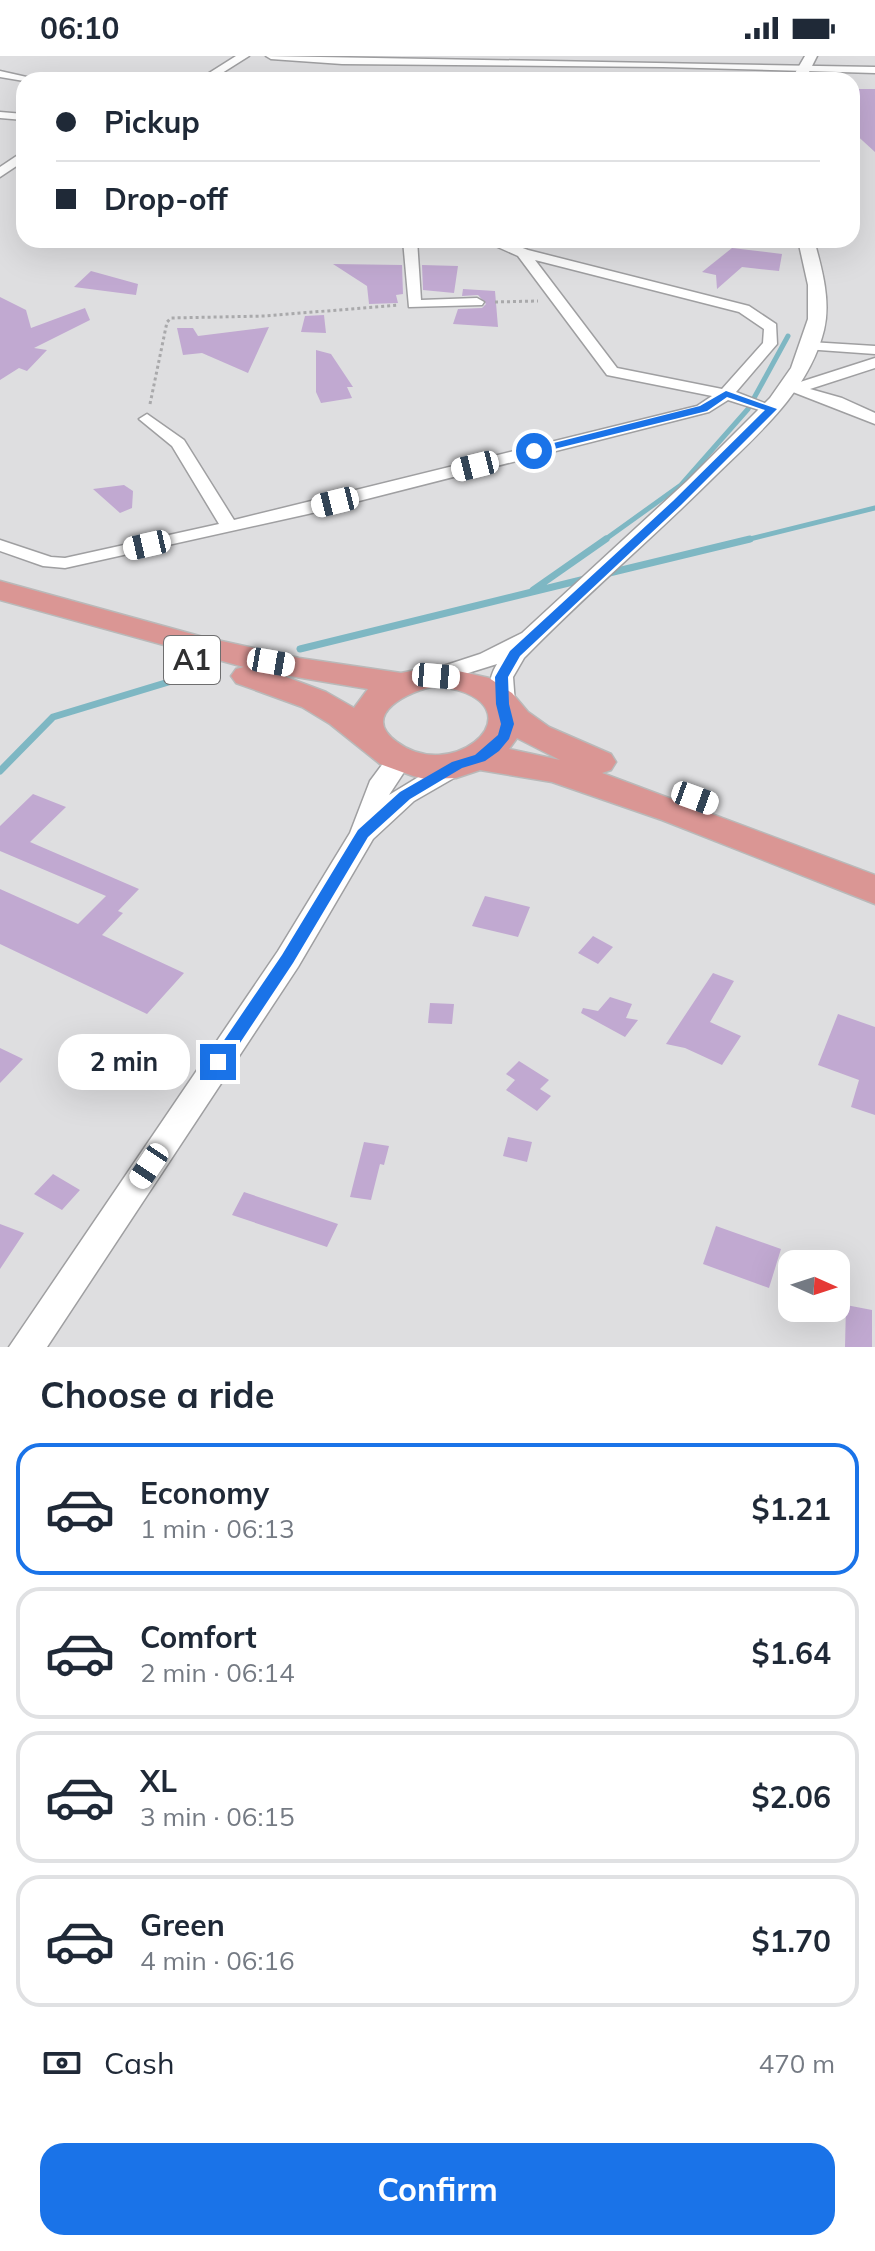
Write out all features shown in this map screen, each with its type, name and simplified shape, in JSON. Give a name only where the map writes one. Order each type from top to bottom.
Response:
[{"type":"highway","name":"A1","points":[[0,590],[271,662],[357,679],[401,683],[436,676],[476,684],[492,693],[517,723],[559,748],[875,866]]},
{"type":"highway","name":"A1","points":[[0,608],[259,679],[313,697],[342,714],[382,750],[399,760],[427,767],[468,762],[543,767],[709,824],[875,890]]},
{"type":"highway","name":"A1","points":[[371,738],[367,728],[371,707],[378,697],[401,683]]},
{"type":"highway","points":[[468,762],[494,748],[504,736],[508,724],[504,708]]},
{"type":"street","points":[[217,72],[244,56]]},
{"type":"street","points":[[271,56],[401,63],[584,60],[875,70]]},
{"type":"street","points":[[413,248],[414,304],[477,302]]},
{"type":"street","points":[[0,545],[59,564],[229,526],[703,409],[726,394],[770,344],[771,327],[758,315],[744,309],[510,248]]},
{"type":"street","points":[[504,708],[501,677],[514,654],[677,503],[792,388],[810,346],[818,312],[807,248]]},
{"type":"street","points":[[523,253],[612,372],[726,394],[772,409]]},
{"type":"street","points":[[810,346],[875,350]]},
{"type":"street","points":[[792,388],[875,363]]},
{"type":"street","points":[[792,388],[836,401],[875,419]]},
{"type":"street","points":[[147,419],[178,443],[229,526]]},
{"type":"street","points":[[436,676],[488,659],[539,629]]},
{"type":"street","points":[[27,1347],[288,959],[363,833],[379,787],[399,760]]},
{"type":"street","points":[[363,833],[392,805],[468,762]]},
{"type":"path","points":[[477,302],[560,300]]},
{"type":"path","points":[[147,419],[167,322],[171,318],[265,316],[414,304]]},
{"type":"building","points":[[860,89],[875,89],[875,152],[860,138]]},
{"type":"building","points":[[732,248],[782,254],[779,271],[742,267],[717,289],[716,275],[702,272]]},
{"type":"building","points":[[333,264],[402,265],[403,294],[396,295],[398,303],[369,304],[367,286]]},
{"type":"building","points":[[422,265],[458,266],[454,293],[423,290]]},
{"type":"building","points":[[91,271],[138,284],[136,295],[74,287]]},
{"type":"building","points":[[463,289],[495,291],[498,327],[453,324],[458,309],[482,308],[486,304],[478,295],[462,296]]},
{"type":"building","points":[[0,297],[26,310],[31,328],[85,308],[90,320],[34,348],[47,350],[27,371],[19,368],[0,380]]},
{"type":"building","points":[[324,315],[326,333],[301,332],[305,316]]},
{"type":"building","points":[[269,327],[248,373],[202,353],[183,355],[177,328],[193,328],[198,336]]},
{"type":"building","points":[[316,350],[331,354],[353,387],[347,387],[352,398],[321,403],[316,392]]},
{"type":"building","points":[[124,485],[133,491],[132,508],[120,513],[93,489]]},
{"type":"building","points":[[33,794],[66,807],[30,842],[139,889],[118,911],[123,913],[102,935],[184,973],[147,1014],[0,944],[0,889],[78,924],[106,896],[0,851],[0,826]]},
{"type":"building","points":[[485,896],[530,907],[518,937],[472,926]]},
{"type":"building","points":[[593,936],[613,947],[598,964],[578,953]]},
{"type":"building","points":[[713,973],[734,981],[710,1022],[741,1036],[722,1065],[685,1048],[666,1044]]},
{"type":"building","points":[[610,997],[632,1004],[626,1018],[638,1020],[625,1037],[581,1013],[583,1008],[598,1011]]},
{"type":"building","points":[[430,1003],[454,1004],[452,1024],[428,1023]]},
{"type":"building","points":[[838,1014],[875,1027],[875,1115],[851,1107],[859,1080],[818,1065]]},
{"type":"building","points":[[0,1048],[23,1059],[0,1083]]},
{"type":"building","points":[[519,1061],[549,1080],[540,1089],[551,1096],[537,1111],[506,1090],[515,1080],[506,1074]]},
{"type":"building","points":[[508,1137],[532,1142],[527,1162],[503,1156]]},
{"type":"building","points":[[364,1142],[389,1146],[384,1165],[380,1164],[371,1200],[350,1197]]},
{"type":"building","points":[[53,1174],[80,1190],[62,1210],[34,1194]]},
{"type":"building","points":[[244,1192],[338,1224],[327,1247],[232,1215]]},
{"type":"building","points":[[0,1224],[24,1233],[0,1269]]},
{"type":"building","points":[[716,1226],[781,1249],[778,1250],[769,1288],[703,1264]]},
{"type":"building","points":[[850,1306],[872,1310],[872,1347],[845,1347],[846,1322],[850,1322]]},
{"type":"waterway","points":[[603,541],[681,485],[748,409],[788,336]]},
{"type":"waterway","points":[[742,541],[875,508]]},
{"type":"waterway","points":[[533,590],[606,539]]},
{"type":"waterway","points":[[605,574],[750,539]]},
{"type":"waterway","points":[[300,649],[585,579]]},
{"type":"waterway","points":[[0,771],[53,717],[185,677]]},
{"type":"route","points":[[218,1062],[288,959],[363,833],[405,795],[457,765],[480,758],[504,736],[508,724],[501,677],[514,654],[677,503],[772,409],[726,394],[703,409],[534,451]]}]
